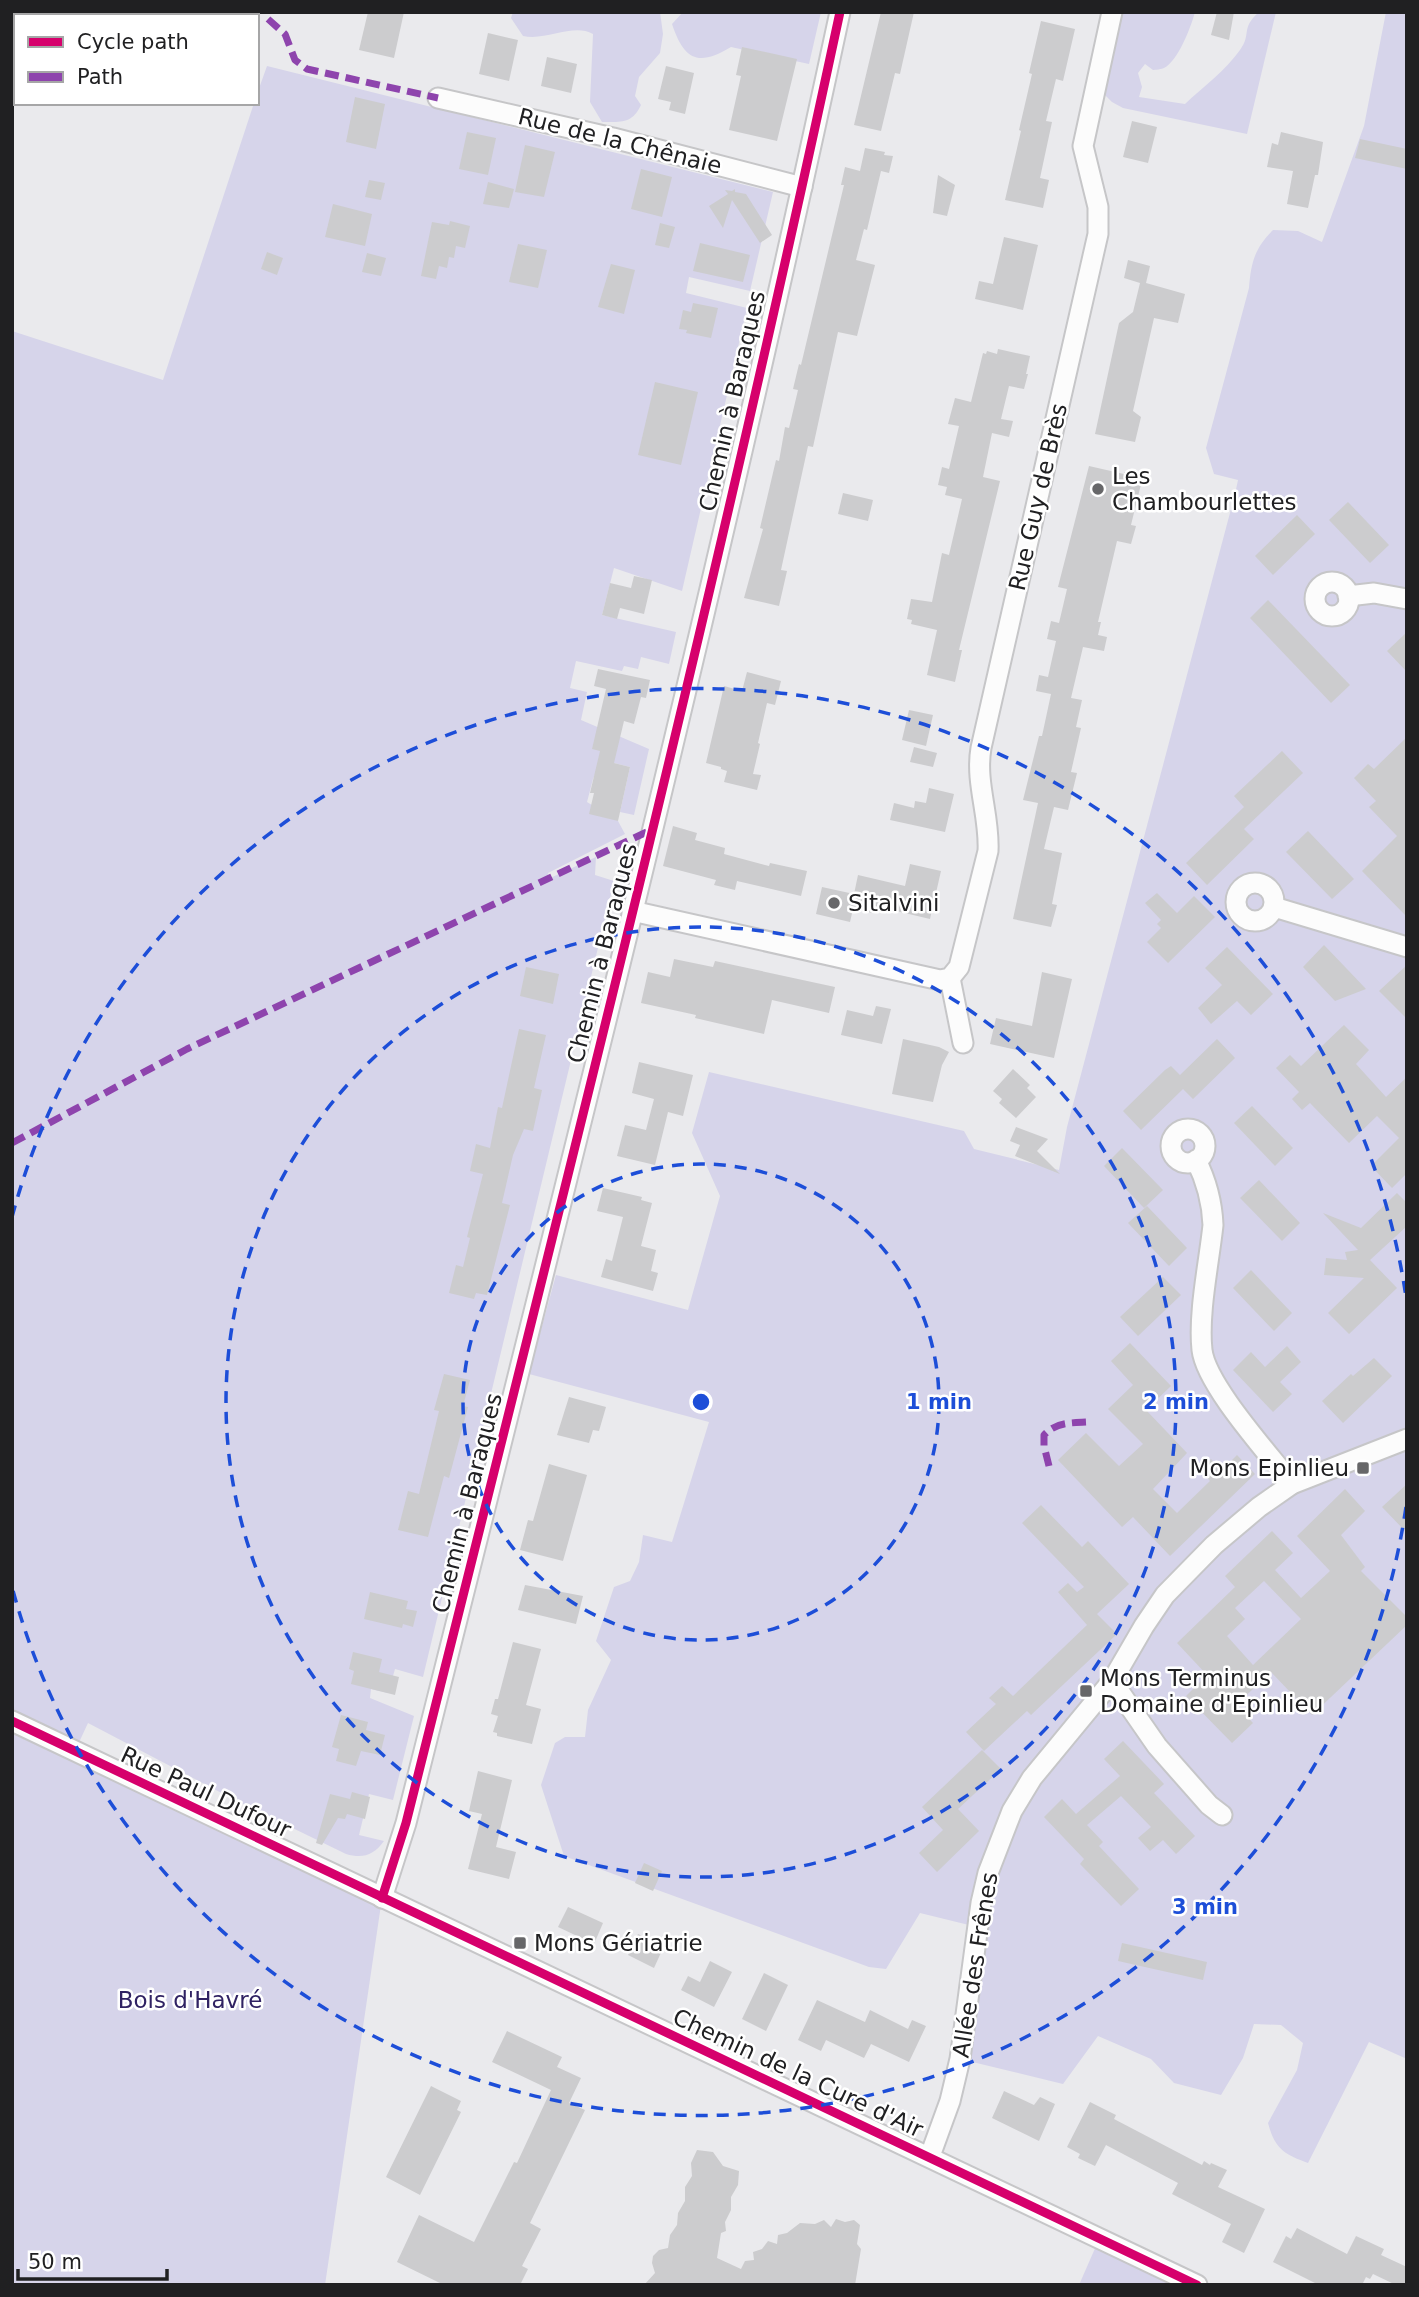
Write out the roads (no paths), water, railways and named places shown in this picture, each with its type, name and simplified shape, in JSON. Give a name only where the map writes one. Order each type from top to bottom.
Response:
[{"type":"street","name":"Chemin à Baraques","points":[[382,1898],[410,1809],[632,911],[802,187],[839,12]]},
{"type":"street","name":"Rue Guy de Brès","points":[[950,978],[959,967],[988,851],[989,836],[979,776],[981,748],[1098,234],[1098,207],[1083,146],[1112,12]]},
{"type":"street","name":"Rue de la Chênaie","points":[[438,98],[613,138],[802,187]]},
{"type":"street","points":[[1348,596],[1374,593],[1407,599]]},
{"type":"street","points":[[1274,907],[1407,947]]},
{"type":"street","points":[[632,911],[929,978],[950,978],[963,1043]]},
{"type":"street","points":[[1196,1160],[1209,1191],[1213,1225],[1202,1337],[1205,1364],[1217,1386],[1292,1484]]},
{"type":"street","name":"Allée des Frênes","points":[[930,2156],[950,2101],[960,2059],[981,1903],[998,1843],[1012,1811],[1032,1778],[1112,1681],[1157,1606],[1179,1580],[1232,1530],[1292,1484],[1407,1439]]},
{"type":"street","points":[[1112,1681],[1157,1746],[1209,1805],[1222,1815]]},
{"type":"street","name":"Rue Paul Dufour","points":[[12,1721],[382,1898]]},
{"type":"street","name":"Chemin de la Cure d'Air","points":[[382,1898],[1197,2285]]},
{"type":"place","name":"Les Chambourlettes","points":[[1098,489]]},
{"type":"place","name":"Sitalvini","points":[[834,903]]},
{"type":"place","name":"Mons Epinlieu","points":[[1363,1468]]},
{"type":"place","name":"Mons Terminus Domaine d'Epinlieu","points":[[1086,1691]]},
{"type":"place","name":"Mons Gériatrie","points":[[520,1943]]},
{"type":"park label","name":"Bois d'Havré","points":[[190,2000]]}]
